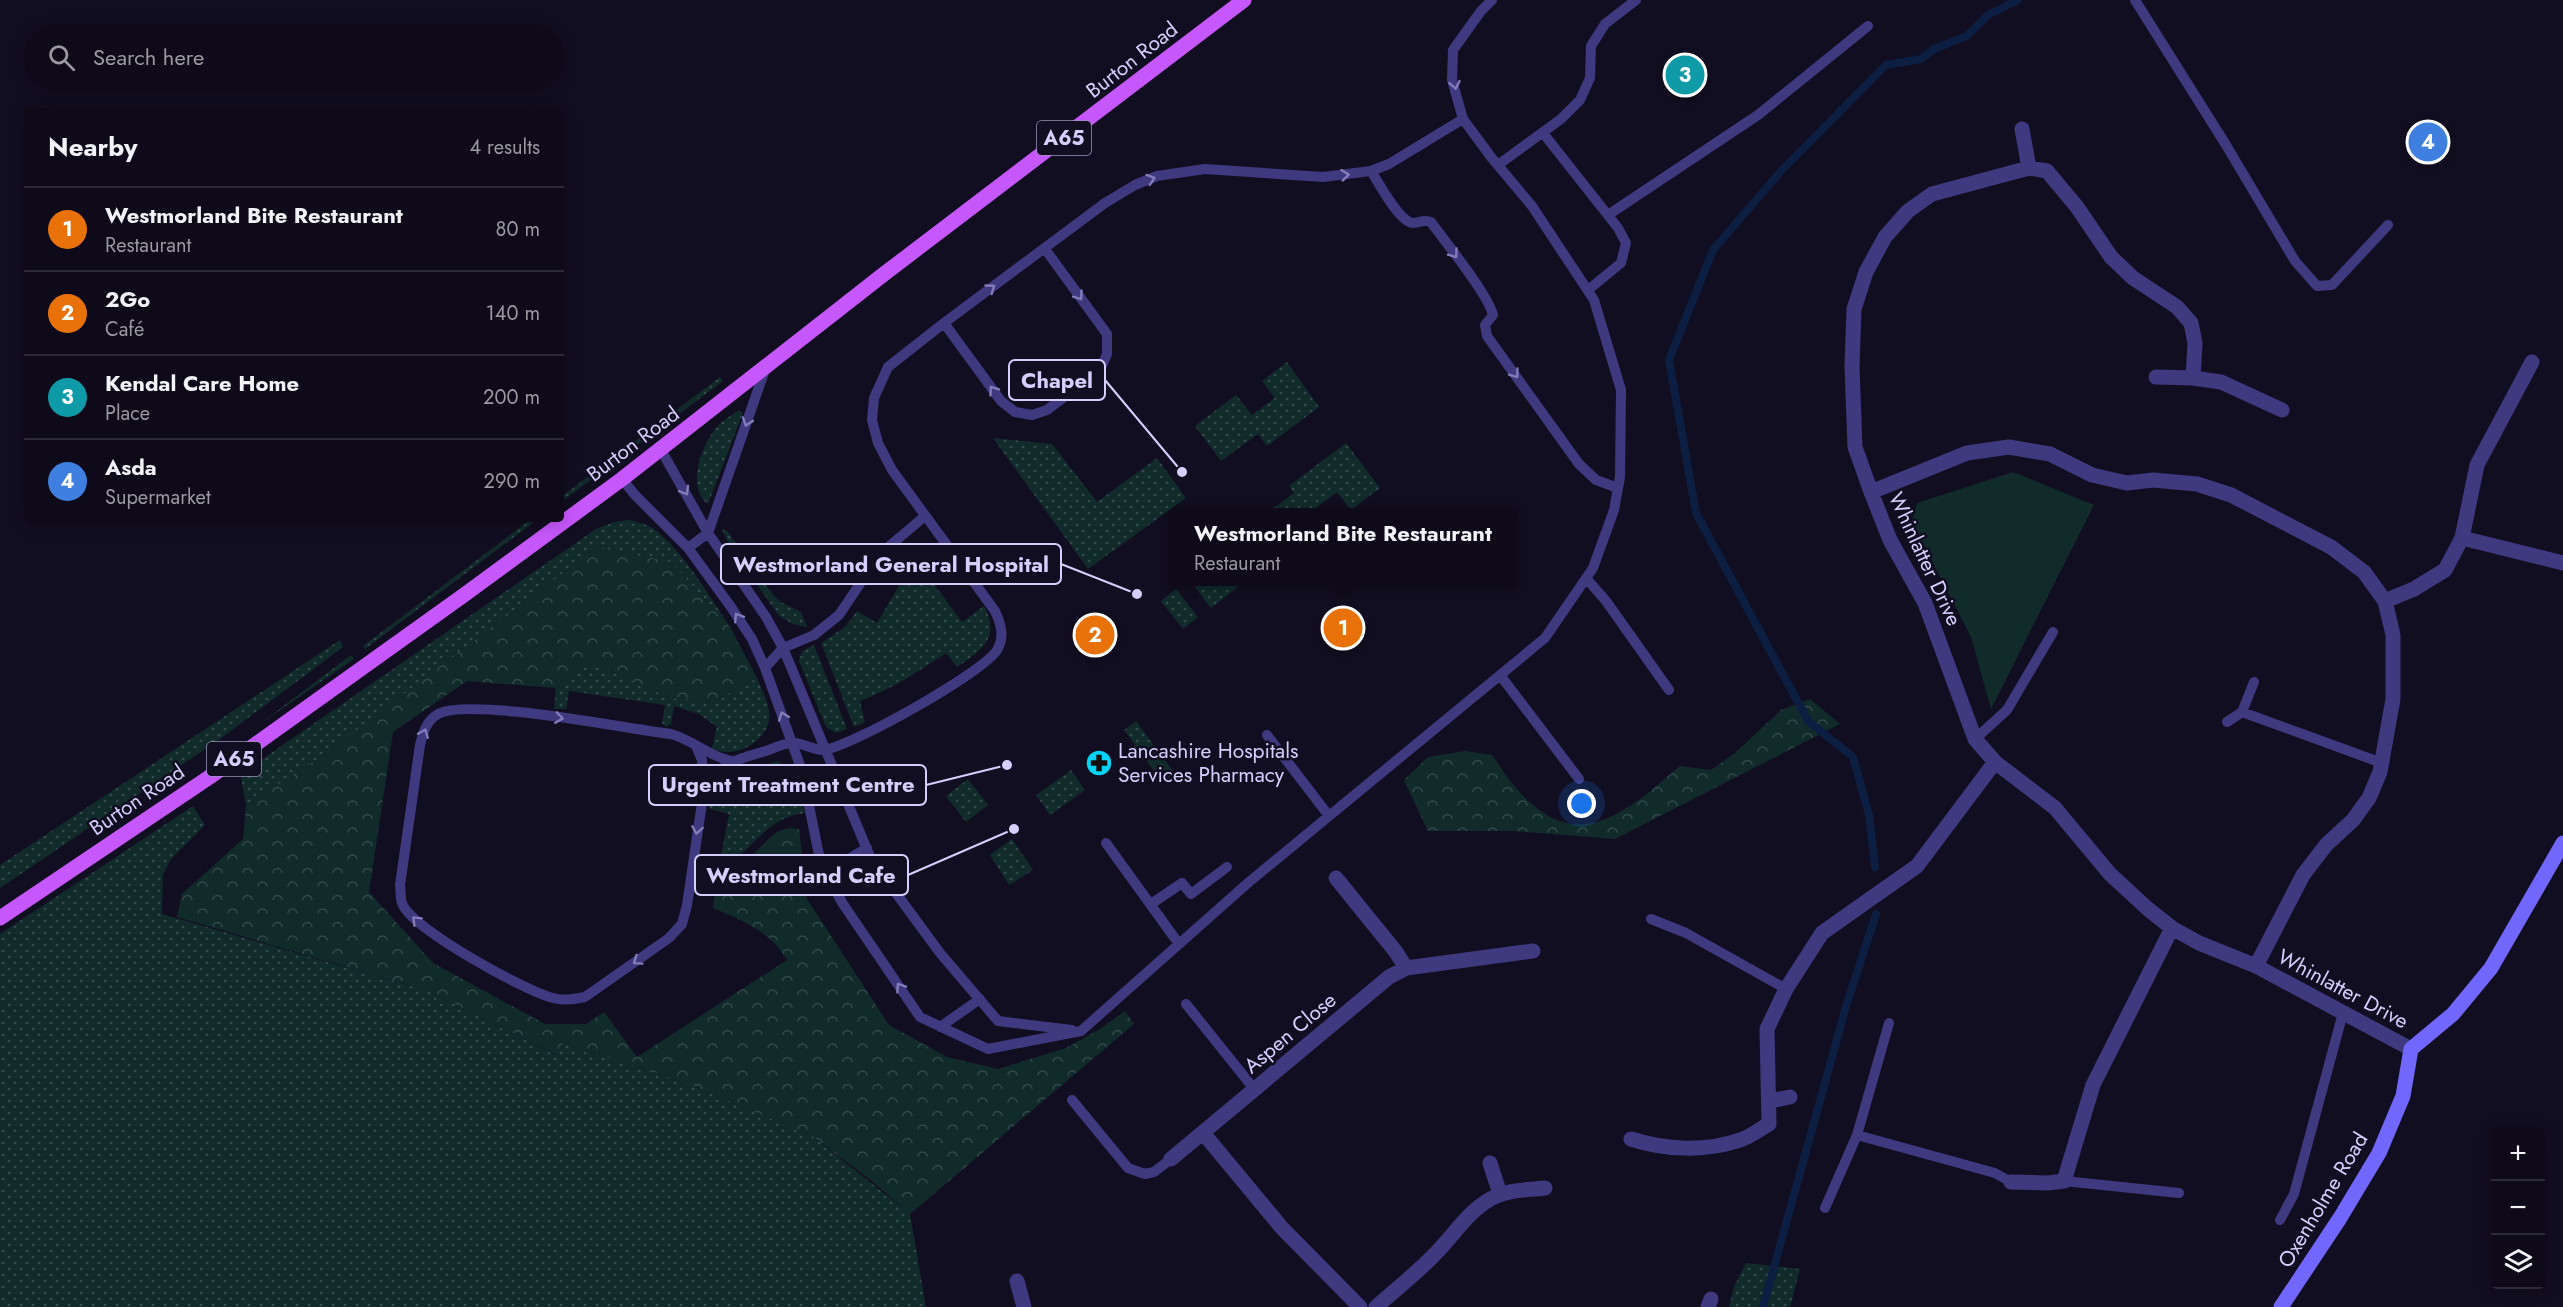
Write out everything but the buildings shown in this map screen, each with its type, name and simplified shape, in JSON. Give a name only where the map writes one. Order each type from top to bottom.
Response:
[{"type":"main road","name":"Burton Road","points":[[564,522],[661,450],[1244,0]]},
{"type":"main road","name":"Burton Road","points":[[0,918],[214,774],[564,522]]},
{"type":"main road","points":[[2410,1048],[2453,1014],[2491,968],[2563,843]]},
{"type":"main road","name":"Oxenholme Road","points":[[2281,1307],[2340,1218],[2379,1153],[2403,1096],[2410,1048]]},
{"type":"street","points":[[2022,129],[2029,168]]},
{"type":"street","points":[[1871,492],[1855,447],[1852,367],[1854,309],[1866,272],[1885,237],[1908,211],[1932,194],[2029,168],[2047,171],[2078,207],[2111,257],[2133,278],[2176,307],[2191,323],[2195,343],[2193,378]]},
{"type":"street","points":[[2385,601],[2414,589],[2445,570],[2462,538],[2477,465],[2532,362]]},
{"type":"street","points":[[2156,377],[2193,378],[2221,382],[2282,410]]},
{"type":"street","name":"Whinlatter Drive","points":[[2256,966],[2303,874],[2326,845],[2353,820],[2369,798],[2382,763],[2393,699],[2393,635],[2385,601],[2364,572],[2331,547],[2231,495],[2196,484],[2153,480],[2127,483],[2092,475],[2050,454],[2009,447],[1967,453],[1871,492],[1890,540],[1925,603],[1975,739],[1995,762],[2055,808],[2110,874],[2172,928],[2199,943],[2256,966],[2410,1048]]},
{"type":"street","points":[[2462,538],[2563,563]]},
{"type":"street","points":[[1631,1139],[1655,1147],[1696,1148],[1741,1140],[1769,1124],[1767,1029],[1786,989],[1821,933],[1917,866],[1995,762]]},
{"type":"street","points":[[1336,878],[1396,952],[1406,968]]},
{"type":"street","points":[[2011,1182],[2048,1183],[2064,1180],[2093,1085],[2172,928]]},
{"type":"street","name":"Aspen Close","points":[[1171,1159],[1204,1134],[1389,977],[1406,968],[1533,951]]},
{"type":"street","points":[[1770,1101],[1790,1097]]},
{"type":"street","points":[[1204,1134],[1282,1228],[1360,1307]]},
{"type":"street","points":[[1490,1162],[1500,1194]]},
{"type":"street","points":[[1377,1307],[1435,1254],[1471,1214],[1500,1194],[1545,1188]]},
{"type":"street","points":[[1017,1281],[1024,1307]]},
{"type":"lane","points":[[622,479],[688,548],[732,607],[765,668],[793,743],[810,800],[819,855],[829,878],[843,904],[920,1017],[988,1049],[1081,1031],[1249,882],[1545,638],[1593,567],[1614,510],[1618,488],[1621,390],[1594,300],[1532,206],[1463,119],[1452,81],[1453,50],[1481,11],[1492,0]]},
{"type":"lane","points":[[1498,165],[1543,133],[1580,100],[1590,78],[1591,46],[1605,24],[1636,0]]},
{"type":"lane","points":[[2135,0],[2295,261],[2317,286],[2332,285],[2388,225]]},
{"type":"lane","points":[[1608,215],[1758,116],[1868,26]]},
{"type":"lane","points":[[703,796],[707,785],[730,761],[793,743],[823,750],[853,738],[921,705],[997,651],[1001,638],[1001,625],[995,611],[924,516],[892,470],[878,443],[872,420],[874,398],[888,367],[944,323],[1135,184],[1157,176],[1205,169],[1323,177],[1371,171],[1463,119]]},
{"type":"lane","points":[[1543,133],[1608,215],[1626,243],[1621,263],[1588,290]]},
{"type":"lane","points":[[1371,171],[1402,219],[1413,223],[1422,219],[1431,222],[1491,307],[1493,315],[1485,325],[1487,336],[1579,464],[1596,480],[1618,488]]},
{"type":"lane","points":[[944,323],[1001,401],[1015,412],[1032,415],[1047,410],[1100,370],[1107,354],[1107,334],[1045,249]]},
{"type":"lane","points":[[688,548],[708,533],[766,367]]},
{"type":"lane","points":[[661,450],[708,533],[766,617],[783,648],[823,750],[871,860],[940,953],[998,1021],[1081,1031]]},
{"type":"lane","points":[[765,668],[783,648],[814,635],[839,615],[880,554],[924,516]]},
{"type":"lane","points":[[1586,578],[1606,601],[1669,690]]},
{"type":"lane","points":[[1975,739],[2007,710],[2053,632]]},
{"type":"lane","points":[[1500,675],[1579,779]]},
{"type":"lane","points":[[2227,722],[2242,712],[2254,682]]},
{"type":"lane","points":[[696,745],[702,760],[703,796],[687,905],[682,924],[669,938],[585,997],[553,998],[531,988],[445,942],[417,923],[402,904],[400,885],[420,745],[425,727],[436,715],[451,710],[501,711],[671,734],[696,745],[708,754],[730,761]]},
{"type":"lane","points":[[2242,712],[2382,763]]},
{"type":"lane","points":[[1267,735],[1329,816]]},
{"type":"lane","points":[[1106,843],[1179,944]]},
{"type":"lane","points":[[829,878],[840,864],[867,848]]},
{"type":"lane","points":[[1152,904],[1182,883],[1191,894],[1227,867]]},
{"type":"lane","points":[[1651,919],[1686,933],[1786,989]]},
{"type":"lane","points":[[940,1027],[980,999]]},
{"type":"lane","points":[[1186,1004],[1255,1090]]},
{"type":"lane","points":[[2280,1220],[2294,1194],[2343,1013]]},
{"type":"lane","points":[[1825,1208],[1857,1135],[1889,1023]]},
{"type":"lane","name":"Aspen Close","points":[[1072,1100],[1128,1168],[1145,1174],[1154,1172],[1171,1159]]},
{"type":"lane","points":[[1857,1135],[1995,1173],[2011,1182]]},
{"type":"lane","points":[[2064,1180],[2179,1193]]},
{"type":"green space","points":[[1287,362],[1319,407],[1267,446],[1258,434],[1221,461],[1195,426],[1236,395],[1252,415],[1275,398],[1262,381]]},
{"type":"green space","points":[[720,377],[723,381],[564,500],[564,495]]},
{"type":"green space","points":[[739,410],[743,413],[708,504],[701,497],[698,487],[698,466],[701,455],[717,427]]},
{"type":"green space","points":[[993,438],[1052,444],[1097,502],[1157,458],[1186,498],[1169,508],[1169,510],[1088,569]]},
{"type":"green space","points":[[1346,443],[1380,488],[1354,508],[1349,508],[1337,492],[1318,508],[1274,508],[1294,493],[1289,486]]},
{"type":"green space","points":[[2013,472],[2094,505],[1991,709],[1971,637],[1912,522],[1917,503]]},
{"type":"green space","points":[[629,520],[652,528],[666,539],[696,576],[730,627],[671,562],[361,727],[314,762],[246,805],[241,778],[245,771],[596,529],[614,522]]},
{"type":"green space","points":[[527,522],[534,522],[365,649],[363,646]]},
{"type":"green space","points":[[722,529],[727,531],[773,595],[781,602],[801,612],[807,627],[793,624],[779,616],[730,546]]},
{"type":"green space","points":[[597,547],[671,562],[730,627],[757,678],[714,701],[670,698],[608,669],[587,664],[556,688],[467,681],[393,732],[369,892],[433,963],[545,1024],[586,1024],[604,1012],[637,1057],[787,960],[764,934],[745,922],[713,908],[719,868],[739,864],[781,830],[799,829],[807,899],[889,1025],[947,1057],[998,1069],[1066,1048],[1100,1029],[1125,1011],[1134,1024],[910,1214],[868,1178],[811,1135],[678,1080],[563,1043],[557,1055],[428,991],[177,917],[182,894],[243,839],[246,805],[322,756]]},
{"type":"green space","points":[[919,551],[928,552],[943,562],[927,575],[962,622],[984,606],[989,617],[990,635],[981,649],[957,667],[946,653],[894,686],[860,701],[865,722],[854,727],[821,643],[845,627],[857,611],[877,623],[900,584],[887,576],[902,558]]},
{"type":"green space","points":[[1194,586],[1239,586],[1211,608]]},
{"type":"green space","points":[[1176,589],[1198,617],[1183,629],[1161,601]]},
{"type":"green space","points":[[340,640],[343,647],[220,739],[0,888],[0,865]]},
{"type":"green space","points":[[814,645],[847,729],[836,733],[826,727],[799,661],[802,651]]},
{"type":"green space","points":[[351,655],[354,659],[257,726]]},
{"type":"green space","points":[[587,664],[608,669],[670,698],[714,701],[757,678],[769,709],[767,728],[755,742],[729,752],[712,748],[717,727],[699,714],[674,706],[671,724],[666,727],[662,723],[665,705],[569,691],[566,709],[554,709],[556,688]]},
{"type":"green space","points":[[1810,699],[1840,724],[1615,839],[1514,831],[1428,831],[1404,780],[1428,757],[1465,751],[1492,755],[1513,784],[1538,809],[1559,821],[1580,824],[1600,821],[1640,799],[1680,766],[1711,770],[1735,753],[1781,710]]},
{"type":"green space","points":[[1136,721],[1175,774],[1163,783],[1124,730]]},
{"type":"green space","points":[[777,761],[790,768],[805,813],[793,815],[774,824],[734,860],[705,859],[706,855],[721,856],[729,814],[710,809],[709,806],[718,784],[725,777]]},
{"type":"green space","points":[[1071,770],[1085,790],[1050,815],[1036,795]]},
{"type":"green space","points":[[968,779],[988,805],[966,822],[946,796]]},
{"type":"green space","points":[[193,806],[205,825],[171,859],[163,874],[162,914],[428,991],[556,1055],[563,1043],[678,1080],[811,1135],[910,1214],[926,1307],[0,1307],[0,934]]},
{"type":"green space","points":[[1012,839],[1033,870],[1009,885],[990,855]]},
{"type":"green space","points":[[1746,1263],[1800,1269],[1790,1307],[1729,1307],[1734,1287]]},
{"type":"waterway","points":[[1875,867],[1869,815],[1853,757],[1808,721],[1696,513],[1669,360],[1713,250],[1781,171],[1886,65],[1921,59],[1934,49],[1967,36],[1988,15],[2018,0]]},
{"type":"waterway","points":[[1763,1307],[1847,1003],[1876,914]]},
{"type":"place","name":"Kendal Care Home","points":[[1685,75]]},
{"type":"place","name":"Asda","points":[[2428,142]]},
{"type":"place","name":"Chapel","points":[[1182,472]]},
{"type":"place","name":"Westmorland General Hospital","points":[[1137,594]]},
{"type":"place","name":"Westmorland Bite Restaurant","points":[[1343,628]]},
{"type":"place","name":"2Go","points":[[1095,635]]},
{"type":"place","name":"Lancashire Hospitals Services Pharmacy","points":[[1099,763]]},
{"type":"place","name":"Urgent Treatment Centre","points":[[1007,765]]},
{"type":"place","name":"Westmorland Cafe","points":[[1014,829]]}]
